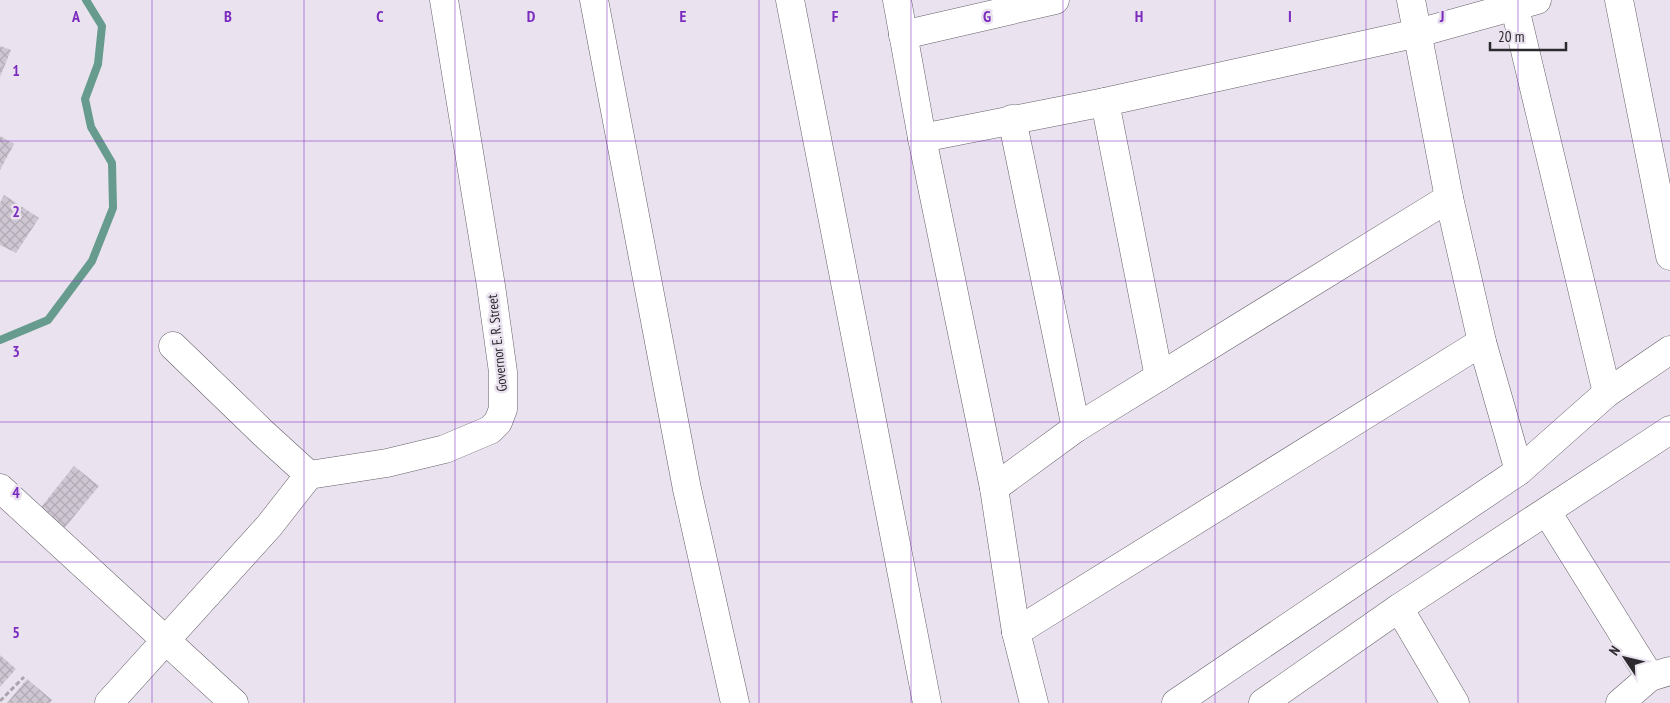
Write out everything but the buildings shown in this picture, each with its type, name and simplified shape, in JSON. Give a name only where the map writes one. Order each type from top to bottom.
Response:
[{"type":"street","name":"Governor E. R. Street","points":[[309,475],[387,463],[445,449],[490,430],[498,422],[503,409],[503,372],[491,286],[444,0]]},
{"type":"street","points":[[594,0],[687,489],[735,703]]},
{"type":"street","points":[[790,0],[927,703]]},
{"type":"street","points":[[897,0],[922,138],[994,488],[1016,632],[1034,703]]},
{"type":"street","points":[[903,35],[1055,0]]},
{"type":"street","points":[[1411,0],[1448,198],[1482,342],[1519,472]]},
{"type":"street","points":[[1619,0],[1670,256]]},
{"type":"street","points":[[922,138],[1105,102],[1418,32],[1521,2],[1607,393]]},
{"type":"street","points":[[1105,102],[1159,376]]},
{"type":"street","points":[[1012,119],[1076,428]]},
{"type":"street","points":[[994,488],[1076,428],[1448,198]]},
{"type":"street","points":[[1016,632],[1482,342]]},
{"type":"street","points":[[109,703],[269,526],[309,475],[263,434],[173,346]]},
{"type":"street","points":[[1176,703],[1519,472],[1607,393],[1670,350]]},
{"type":"street","points":[[1263,703],[1399,608],[1670,430]]},
{"type":"street","points":[[0,488],[234,703]]},
{"type":"street","points":[[1547,512],[1660,674],[1620,703]]},
{"type":"street","points":[[1399,608],[1455,703]]},
{"type":"path","points":[[0,701],[24,677]]},
{"type":"waterway","points":[[0,340],[48,320],[92,261],[113,208],[112,163],[91,127],[85,99],[98,64],[102,26],[86,0]]}]
